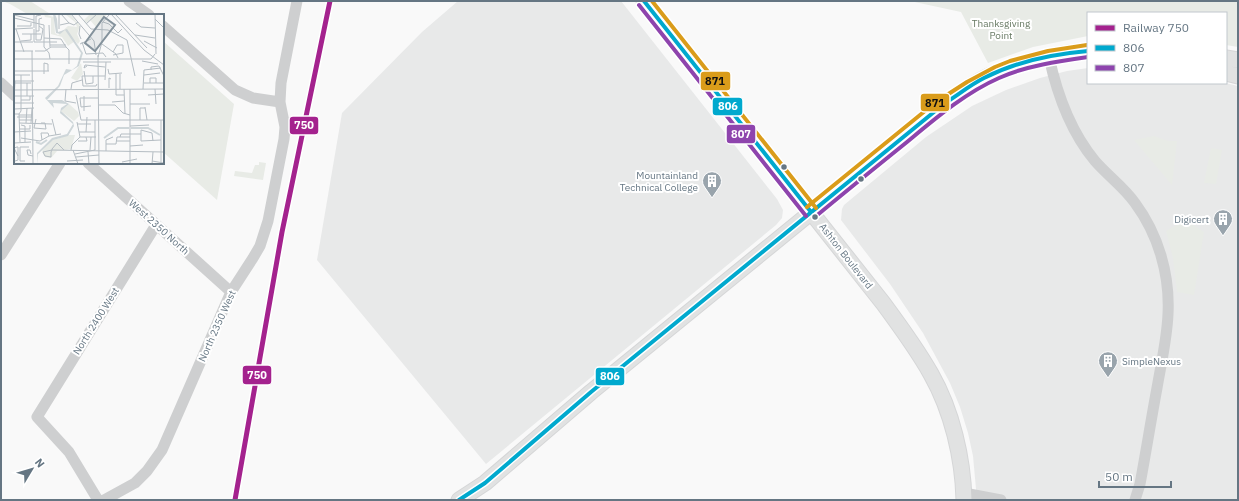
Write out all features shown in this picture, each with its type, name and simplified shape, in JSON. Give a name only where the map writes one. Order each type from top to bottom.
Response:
[{"type":"main road","name":"Ashton Boulevard","points":[[644,1],[812,212],[907,335],[932,375],[952,425],[960,457],[964,497]]},
{"type":"main road","points":[[459,500],[485,483],[597,387],[940,106],[997,72],[1049,57],[1087,51]]},
{"type":"main road","points":[[1227,58],[1238,60]]},
{"type":"main road","points":[[1227,73],[1238,76]]},
{"type":"street","points":[[129,1],[148,14]]},
{"type":"street","name":"North 2350 West","points":[[104,500],[135,483],[151,466],[162,450],[231,292],[260,246],[268,221],[284,138],[285,128],[280,102],[281,83],[296,1]]},
{"type":"street","points":[[164,27],[235,90],[253,98],[280,102]]},
{"type":"street","points":[[1049,57],[1055,82],[1074,130],[1095,161],[1127,193],[1144,216],[1156,242],[1164,268],[1168,295],[1167,330],[1135,500]]},
{"type":"street","points":[[1,83],[14,95]]},
{"type":"street","points":[[1,255],[6,237],[59,164]]},
{"type":"street","name":"West 2350 North","points":[[89,164],[231,292]]},
{"type":"street","name":"North 2400 West","points":[[98,500],[69,452],[37,417],[156,225]]},
{"type":"street","points":[[964,497],[1001,500]]},
{"type":"shaded area","points":[[458,1],[621,1],[777,199],[783,210],[782,218],[776,225],[486,464],[317,260],[342,113],[422,32]]},
{"type":"shaded area","points":[[1087,68],[1087,84],[1227,83],[1238,86],[1238,500],[977,500],[973,456],[968,433],[960,407],[950,383],[923,333],[890,284],[841,220],[844,205],[926,137],[972,106],[1006,90],[1040,78],[1067,71]]},
{"type":"green space","points":[[2,1],[30,1],[50,14],[27,14]]},
{"type":"green space","name":"Thanksgiving Point","points":[[910,1],[1238,1],[1238,47],[1227,45],[1227,12],[1087,12],[1087,36],[1033,47],[988,63],[961,12]]},
{"type":"green space","points":[[164,42],[234,104],[217,200],[164,153]]},
{"type":"green space","points":[[1154,136],[1168,141],[1177,141],[1172,185],[1134,140]]},
{"type":"green space","points":[[1211,148],[1222,150],[1216,184],[1204,183]]},
{"type":"green space","points":[[259,162],[266,163],[263,180],[234,176],[235,171],[252,173],[255,165],[259,165]]},
{"type":"green space","points":[[1186,220],[1204,232],[1194,295],[1177,292],[1173,258],[1166,231]]},
{"type":"rail line","name":"750","points":[[235,500],[282,232],[330,1]]},
{"type":"transit line","name":"806","points":[[644,1],[811,212]]},
{"type":"transit line","name":"871","points":[[652,1],[816,208]]},
{"type":"transit line","name":"807","points":[[639,5],[806,216]]},
{"type":"transit line","name":"871","points":[[807,207],[936,102],[967,82],[1010,61],[1048,51],[1087,45]]},
{"type":"transit line","name":"806","points":[[459,500],[485,483],[591,392],[945,103],[979,81],[1008,67],[1061,54],[1087,51]]},
{"type":"transit line","name":"807","points":[[815,217],[940,115],[974,91],[999,78],[1020,70],[1054,62],[1087,57]]},
{"type":"place","name":"Mountainland Technical College","points":[[712,198]]},
{"type":"place","name":"Digicert","points":[[1223,236]]},
{"type":"place","name":"SimpleNexus","points":[[1108,378]]}]
